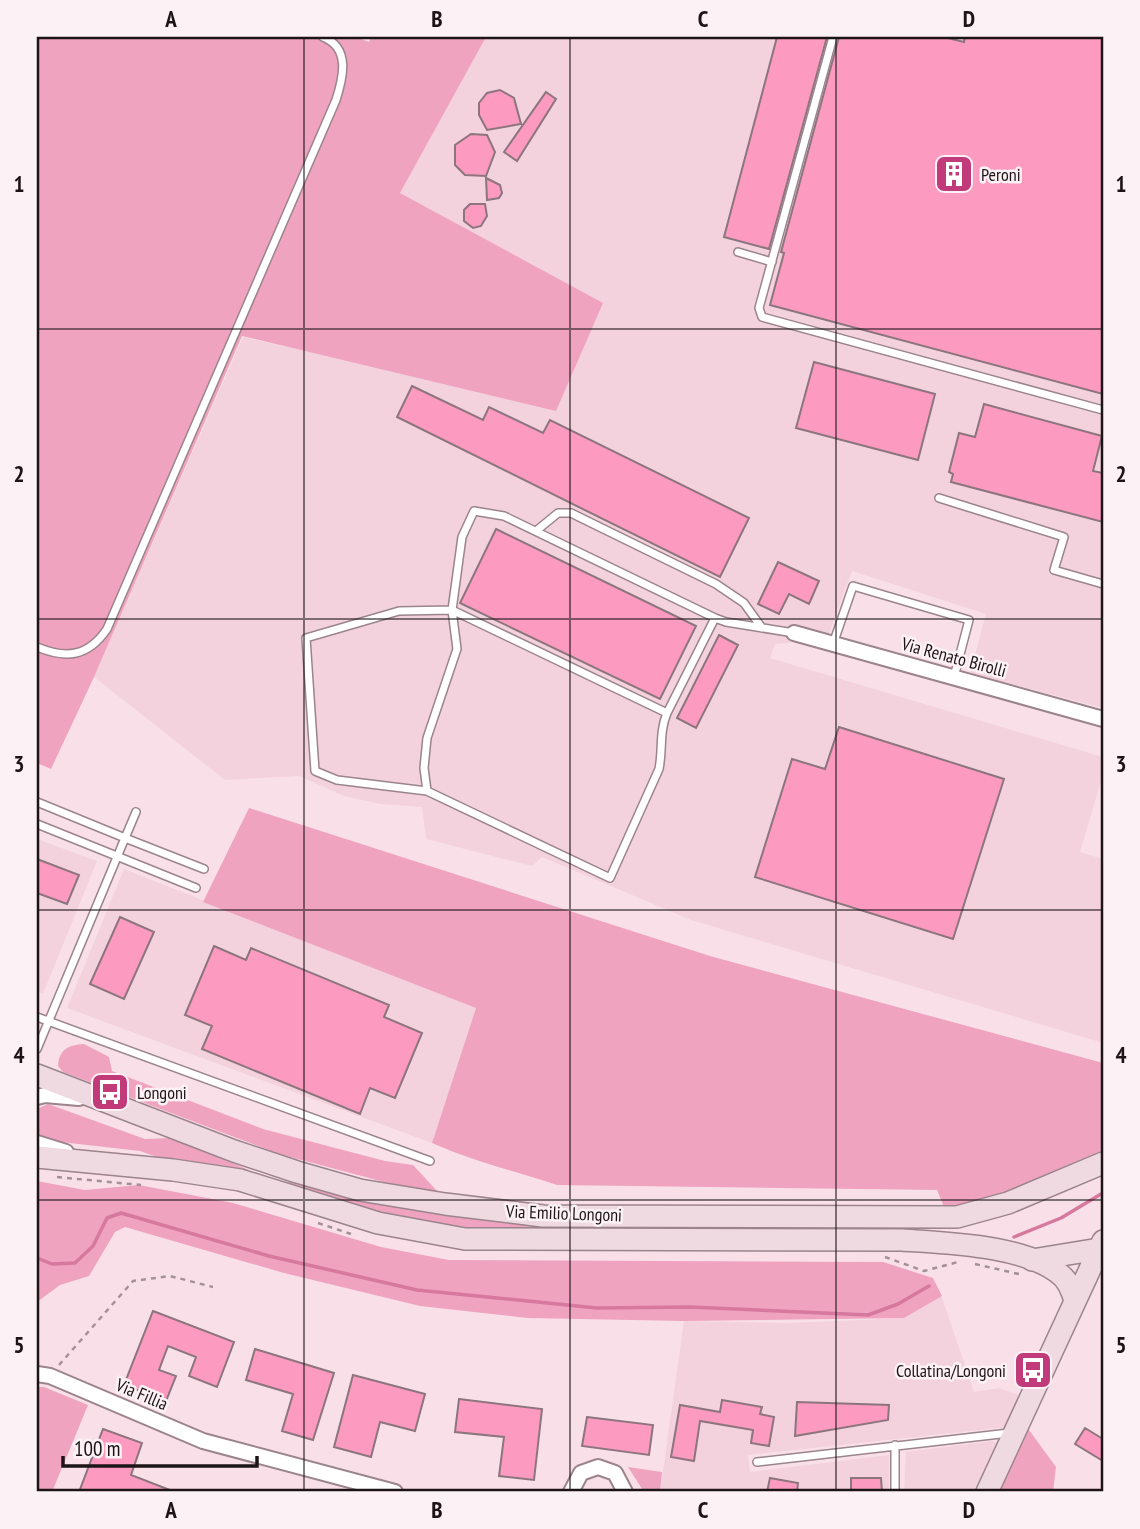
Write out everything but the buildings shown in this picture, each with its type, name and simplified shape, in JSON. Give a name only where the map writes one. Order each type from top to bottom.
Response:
[{"type":"street","name":"Via Renato Birolli","points":[[794,633],[1103,719]]},
{"type":"street","name":"Via Emilio Longoni","points":[[37,1075],[234,1151],[360,1190],[445,1205],[543,1216],[957,1217],[1008,1203],[1103,1163]]},
{"type":"street","points":[[37,1097],[57,1095],[108,1102]]},
{"type":"street","points":[[37,1143],[128,1167]]},
{"type":"street","name":"Via Emilio Longoni","points":[[37,1157],[240,1180],[378,1223],[465,1239],[901,1240],[995,1251],[1032,1260],[1061,1275],[1076,1300]]},
{"type":"street","points":[[1032,1260],[1101,1245]]},
{"type":"street","points":[[986,1492],[1101,1245]]},
{"type":"street","name":"Via Fillia","points":[[43,1375],[203,1441],[395,1492]]},
{"type":"street","points":[[571,1492],[581,1473],[598,1467],[615,1473],[625,1492]]},
{"type":"lane","points":[[37,647],[55,655],[76,654],[95,643],[107,629],[336,100],[343,61],[335,45],[323,37]]},
{"type":"lane","points":[[833,37],[759,308],[762,317],[1103,410]]},
{"type":"lane","points":[[737,253],[772,262]]},
{"type":"lane","points":[[939,498],[1064,537],[1054,570],[1103,584]]},
{"type":"lane","points":[[427,791],[424,768],[427,738],[457,649],[452,610],[462,537],[474,511],[504,516],[715,618],[794,633]]},
{"type":"lane","points":[[536,531],[558,513],[571,513],[716,584],[744,603],[762,628]]},
{"type":"lane","points":[[833,644],[853,586],[969,620],[954,677]]},
{"type":"lane","points":[[667,713],[452,610],[399,611],[306,638],[315,771],[337,780],[427,791],[610,878],[659,769],[663,754],[661,729],[667,713],[715,618]]},
{"type":"lane","points":[[37,802],[204,869]]},
{"type":"lane","points":[[37,1049],[136,811]]},
{"type":"lane","points":[[37,824],[196,888]]},
{"type":"lane","points":[[37,1017],[430,1161]]},
{"type":"lane","points":[[757,1462],[1013,1432]]},
{"type":"lane","points":[[895,1445],[895,1492]]},
{"type":"path","points":[[43,1375],[133,1281],[170,1276],[213,1287]]},
{"type":"shaded area","points":[[37,37],[356,37],[369,42],[371,37],[486,37],[400,193],[603,303],[556,411],[242,336],[94,677],[51,769],[37,763]]},
{"type":"shaded area","points":[[486,37],[1103,37],[1103,708],[970,673],[986,614],[852,571],[828,636],[794,623],[790,643],[775,644],[770,658],[1103,757],[1103,775],[1080,852],[1103,859],[1103,1043],[691,920],[542,857],[532,866],[426,839],[422,807],[380,804],[344,796],[299,776],[225,780],[94,677],[243,337],[386,369],[602,303],[400,193]]},
{"type":"shaded area","points":[[249,808],[710,956],[1103,1063],[1103,1150],[974,1205],[944,1207],[937,1190],[557,1185],[478,1161],[432,1143],[476,1008],[203,902]]},
{"type":"shaded area","points":[[37,839],[97,861],[43,994],[37,991]]},
{"type":"shaded area","points":[[124,869],[476,1008],[432,1143],[67,1008]]},
{"type":"shaded area","points":[[84,1044],[109,1057],[112,1071],[263,1129],[385,1161],[413,1165],[438,1192],[384,1182],[279,1154],[63,1072],[58,1066],[63,1052],[74,1045]]},
{"type":"shaded area","points":[[48,1104],[145,1139],[170,1138],[249,1170],[166,1160],[140,1151],[43,1140],[37,1135],[37,1109]]},
{"type":"shaded area","points":[[37,1181],[85,1190],[139,1185],[233,1203],[381,1247],[449,1260],[883,1262],[933,1278],[942,1296],[904,1318],[684,1321],[527,1318],[420,1306],[284,1273],[125,1227],[115,1232],[89,1276],[60,1285],[37,1302]]},
{"type":"shaded area","points":[[285,1181],[354,1198],[422,1210],[561,1224],[555,1229],[521,1229],[417,1222],[349,1207],[316,1196]]},
{"type":"shaded area","points":[[941,1295],[974,1392],[999,1388],[1019,1395],[1008,1427],[748,1455],[750,1472],[889,1455],[889,1492],[660,1492],[684,1321],[791,1323],[904,1318]]},
{"type":"shaded area","points":[[37,1387],[44,1387],[88,1405],[52,1492],[37,1492]]},
{"type":"shaded area","points":[[1024,1423],[1056,1467],[1053,1492],[992,1492]]},
{"type":"shaded area","points":[[992,1441],[1001,1444],[977,1492],[904,1492],[906,1452]]},
{"type":"shaded area","points":[[628,1467],[662,1472],[660,1492],[644,1492]]},
{"type":"waterway","points":[[1014,1237],[1061,1218],[1101,1194]]},
{"type":"waterway","points":[[37,1258],[52,1264],[75,1263],[93,1246],[107,1218],[121,1213],[269,1256],[417,1290],[597,1308],[690,1307],[868,1315],[898,1304],[929,1286]]},
{"type":"place","name":"Peroni","points":[[954,174]]},
{"type":"place","name":"Longoni","points":[[110,1092]]},
{"type":"place","name":"Collatina/Longoni","points":[[1033,1370]]}]
